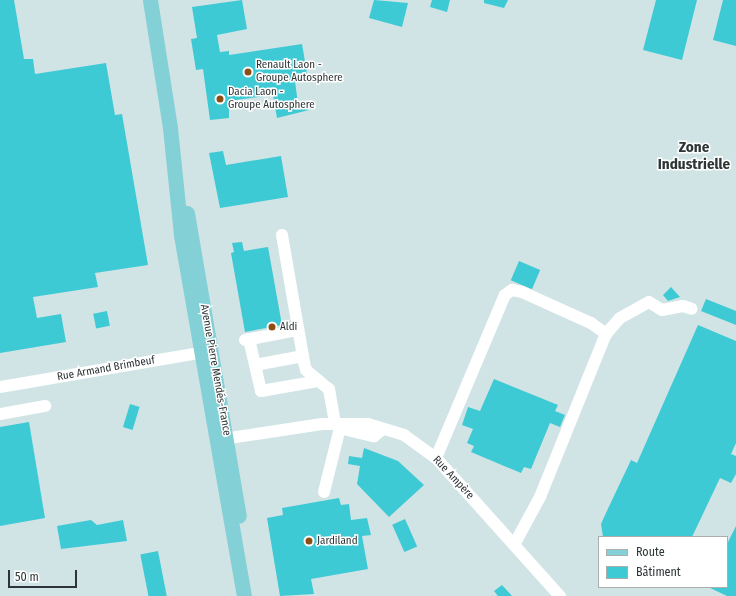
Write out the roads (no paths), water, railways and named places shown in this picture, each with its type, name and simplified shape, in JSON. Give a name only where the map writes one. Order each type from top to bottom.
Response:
[{"type":"main road","name":"Avenue Pierre Mendés-France","points":[[150,0],[171,145],[191,231],[206,352],[250,596]]},
{"type":"main road","name":"Avenue Pierre Mendés-France","points":[[222,443],[244,596]]},
{"type":"street","points":[[282,235],[302,356],[306,370],[329,389],[338,424],[337,440],[324,492]]},
{"type":"street","points":[[436,458],[505,295],[512,290],[522,292],[591,323],[606,334]]},
{"type":"street","points":[[514,544],[540,497],[606,334],[620,318],[649,302],[662,310],[682,306],[692,309]]},
{"type":"street","points":[[298,330],[247,339],[261,391],[319,381]]},
{"type":"street","name":"Rue Armand Brimbeuf","points":[[0,387],[206,352]]},
{"type":"street","points":[[255,366],[302,356]]},
{"type":"street","points":[[0,414],[45,406]]},
{"type":"street","points":[[316,424],[337,440]]},
{"type":"street","name":"Rue Ampère","points":[[222,443],[316,424],[368,424],[404,435],[436,458],[560,596]]},
{"type":"street","points":[[337,440],[346,430],[374,436],[383,429]]},
{"type":"place","name":"Renault Laon - Groupe Autosphere","points":[[248,72]]},
{"type":"place","name":"Dacia Laon - Groupe Autosphere","points":[[220,99]]},
{"type":"place","name":"Aldi","points":[[272,327]]},
{"type":"place","name":"Jardiland","points":[[309,541]]},
{"type":"district","name":"Zone Industrielle","points":[[694,156]]}]
